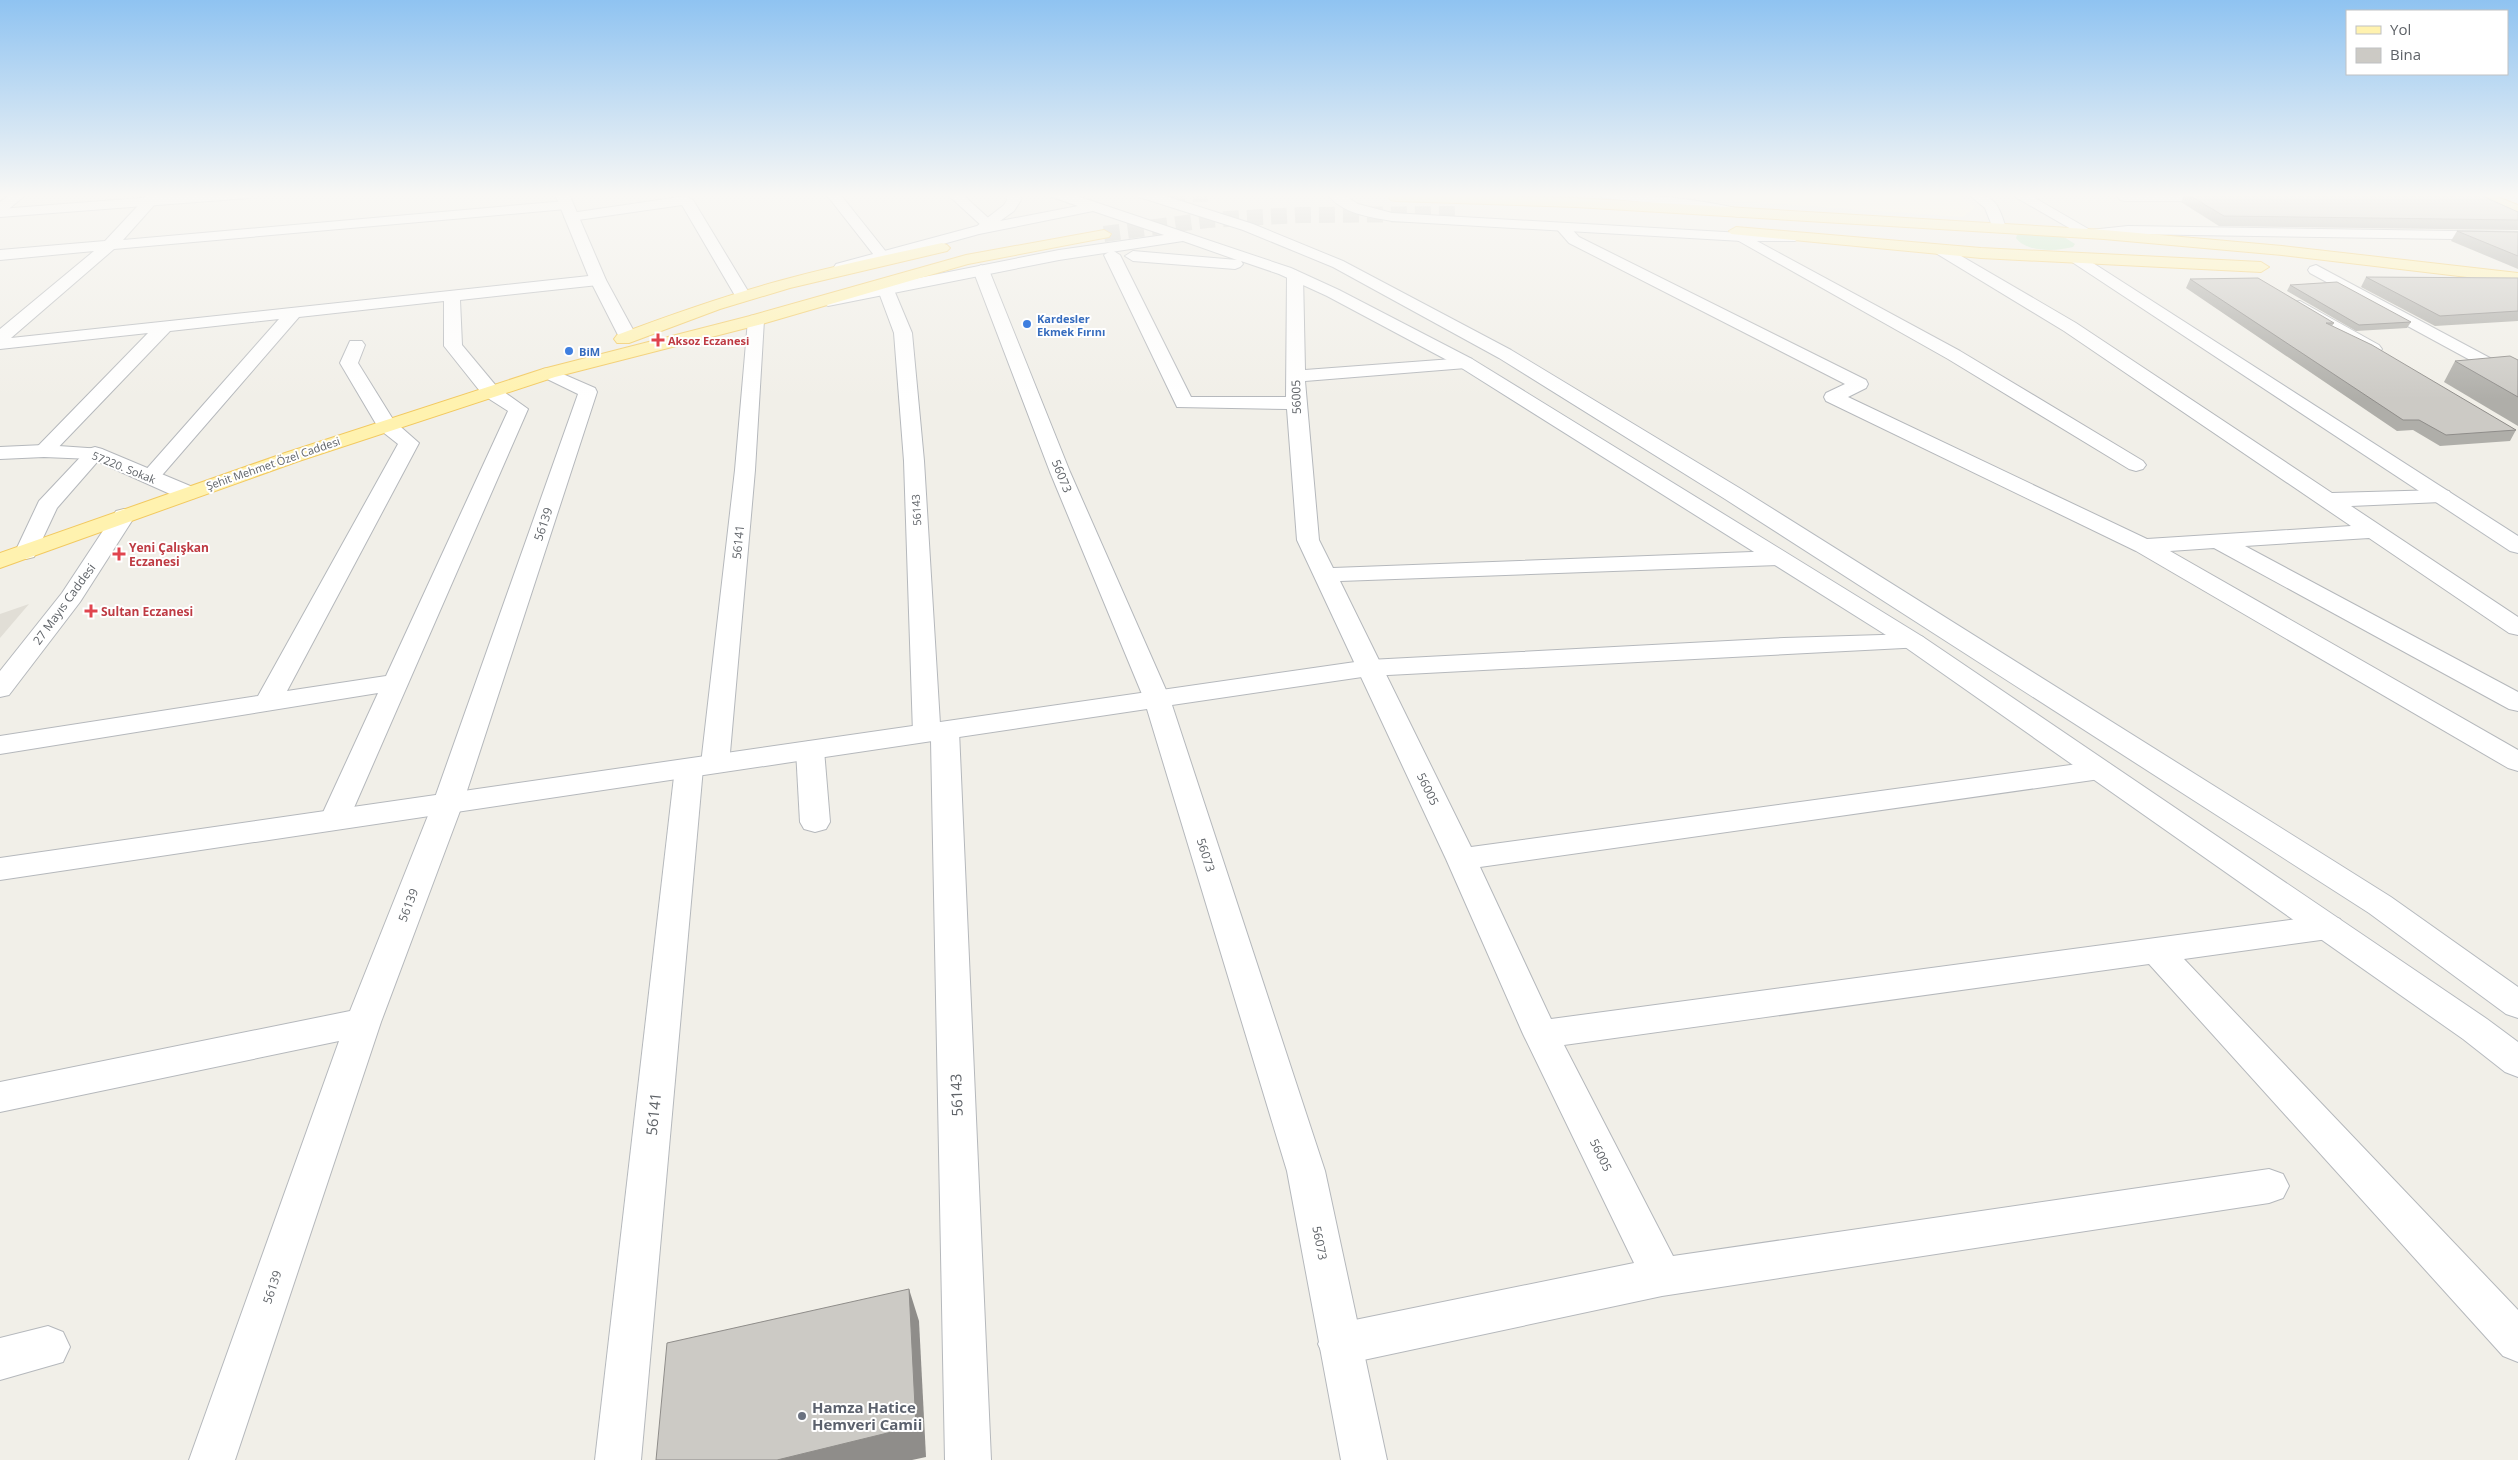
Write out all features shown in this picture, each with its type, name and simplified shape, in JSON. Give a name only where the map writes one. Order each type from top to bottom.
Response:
[{"type":"main road","points":[[549,373],[590,351],[683,315],[808,278],[878,262]]},
{"type":"main road","points":[[549,373],[756,320],[959,262]]},
{"type":"main road","points":[[2144,262],[2280,268]]},
{"type":"main road","points":[[2380,262],[2518,278]]},
{"type":"main road","points":[[2298,269],[2518,290]]},
{"type":"main road","points":[[683,315],[684,323],[698,328],[715,330]]},
{"type":"main road","name":"Şehit Mehmet Özel Caddesi","points":[[0,561],[187,493],[386,425],[549,373]]},
{"type":"street","points":[[0,338],[90,262]]},
{"type":"street","points":[[590,262],[628,337]]},
{"type":"street","points":[[723,262],[743,296]]},
{"type":"street","points":[[808,278],[861,262]]},
{"type":"street","points":[[816,303],[1022,262]]},
{"type":"street","points":[[1115,262],[1184,403],[1296,403]]},
{"type":"street","points":[[1215,262],[1290,273],[1338,264]]},
{"type":"street","points":[[1260,262],[1290,273],[1333,293],[1466,363],[1914,642],[2475,1029],[2518,1062]]},
{"type":"street","points":[[1333,262],[1378,283],[1505,354],[1733,494],[2380,905],[2518,1005]]},
{"type":"street","points":[[1618,262],[1859,384],[1832,397],[2144,546],[2518,762]]},
{"type":"street","points":[[1787,262],[1954,355],[2136,464]]},
{"type":"street","points":[[1961,262],[2070,327],[2375,530],[2518,628]]},
{"type":"street","points":[[2082,262],[2518,546]]},
{"type":"street","name":"56073","points":[[981,270],[1060,472],[1157,700],[1306,1171],[1364,1460]]},
{"type":"street","points":[[2316,270],[2518,380]]},
{"type":"street","name":"56005","points":[[1290,273],[1296,403],[1308,540],[1461,859],[1541,1034],[1662,1278]]},
{"type":"street","points":[[0,344],[292,315],[598,280]]},
{"type":"street","name":"56143","points":[[886,290],[903,333],[936,732],[968,1460]]},
{"type":"street","points":[[335,819],[518,409],[490,391],[453,346],[452,296]]},
{"type":"street","points":[[2283,296],[2384,356]]},
{"type":"street","points":[[150,477],[292,315]]},
{"type":"street","name":"56141","points":[[618,1460],[702,766],[745,470],[756,320]]},
{"type":"street","points":[[44,451],[164,327]]},
{"type":"street","points":[[267,702],[409,443],[386,425],[349,362],[356,346]]},
{"type":"street","points":[[1296,376],[1466,363]]},
{"type":"street","name":"56139","points":[[212,1460],[363,1022],[448,803],[588,392],[549,373]]},
{"type":"street","name":"57220. Sokak","points":[[0,453],[44,451],[96,453],[187,493]]},
{"type":"street","points":[[26,552],[48,506],[96,453]]},
{"type":"street","points":[[2330,500],[2441,496]]},
{"type":"street","name":"27 Mayıs Caddesi","points":[[0,688],[71,597],[124,516]]},
{"type":"street","points":[[2144,546],[2375,530]]},
{"type":"street","points":[[2218,541],[2518,703]]},
{"type":"street","points":[[1324,575],[1778,558]]},
{"type":"street","points":[[0,869],[1369,668],[1784,646],[1914,642]]},
{"type":"street","points":[[0,745],[397,682]]},
{"type":"street","points":[[810,750],[814,822]]},
{"type":"street","points":[[1461,859],[2100,770]]},
{"type":"street","points":[[1541,1034],[2328,927]]},
{"type":"street","points":[[2157,951],[2518,1341]]},
{"type":"street","points":[[0,1096],[363,1022]]},
{"type":"street","points":[[1340,1344],[1662,1278],[2269,1186]]},
{"type":"street","points":[[0,1359],[48,1347]]},
{"type":"shaded area","points":[[29,604],[0,638],[0,614]]},
{"type":"building","points":[[2366,277],[2518,278],[2518,311],[2440,316]]},
{"type":"building","points":[[2258,278],[2334,323],[2326,323],[2372,345],[2516,430],[2446,435],[2419,420],[2403,420],[2190,279]]},
{"type":"building","points":[[2337,282],[2411,322],[2359,325],[2290,285]]},
{"type":"building","points":[[2510,356],[2518,360],[2518,397],[2455,361]]},
{"type":"building","name":"Hamza Hatice Hemveri Camii","points":[[909,1289],[916,1426],[777,1460],[656,1460],[667,1343]]},
{"type":"place","name":"Kardesler Ekmek Fırını","points":[[1027,324]]},
{"type":"place","name":"Aksoz Eczanesi","points":[[658,340]]},
{"type":"place","name":"BiM","points":[[569,351]]},
{"type":"place","name":"Yeni Çalışkan Eczanesi","points":[[119,554]]},
{"type":"place","name":"Sultan Eczanesi","points":[[91,611]]},
{"type":"place","name":"Hamza Hatice Hemveri Camii","points":[[802,1416]]}]
